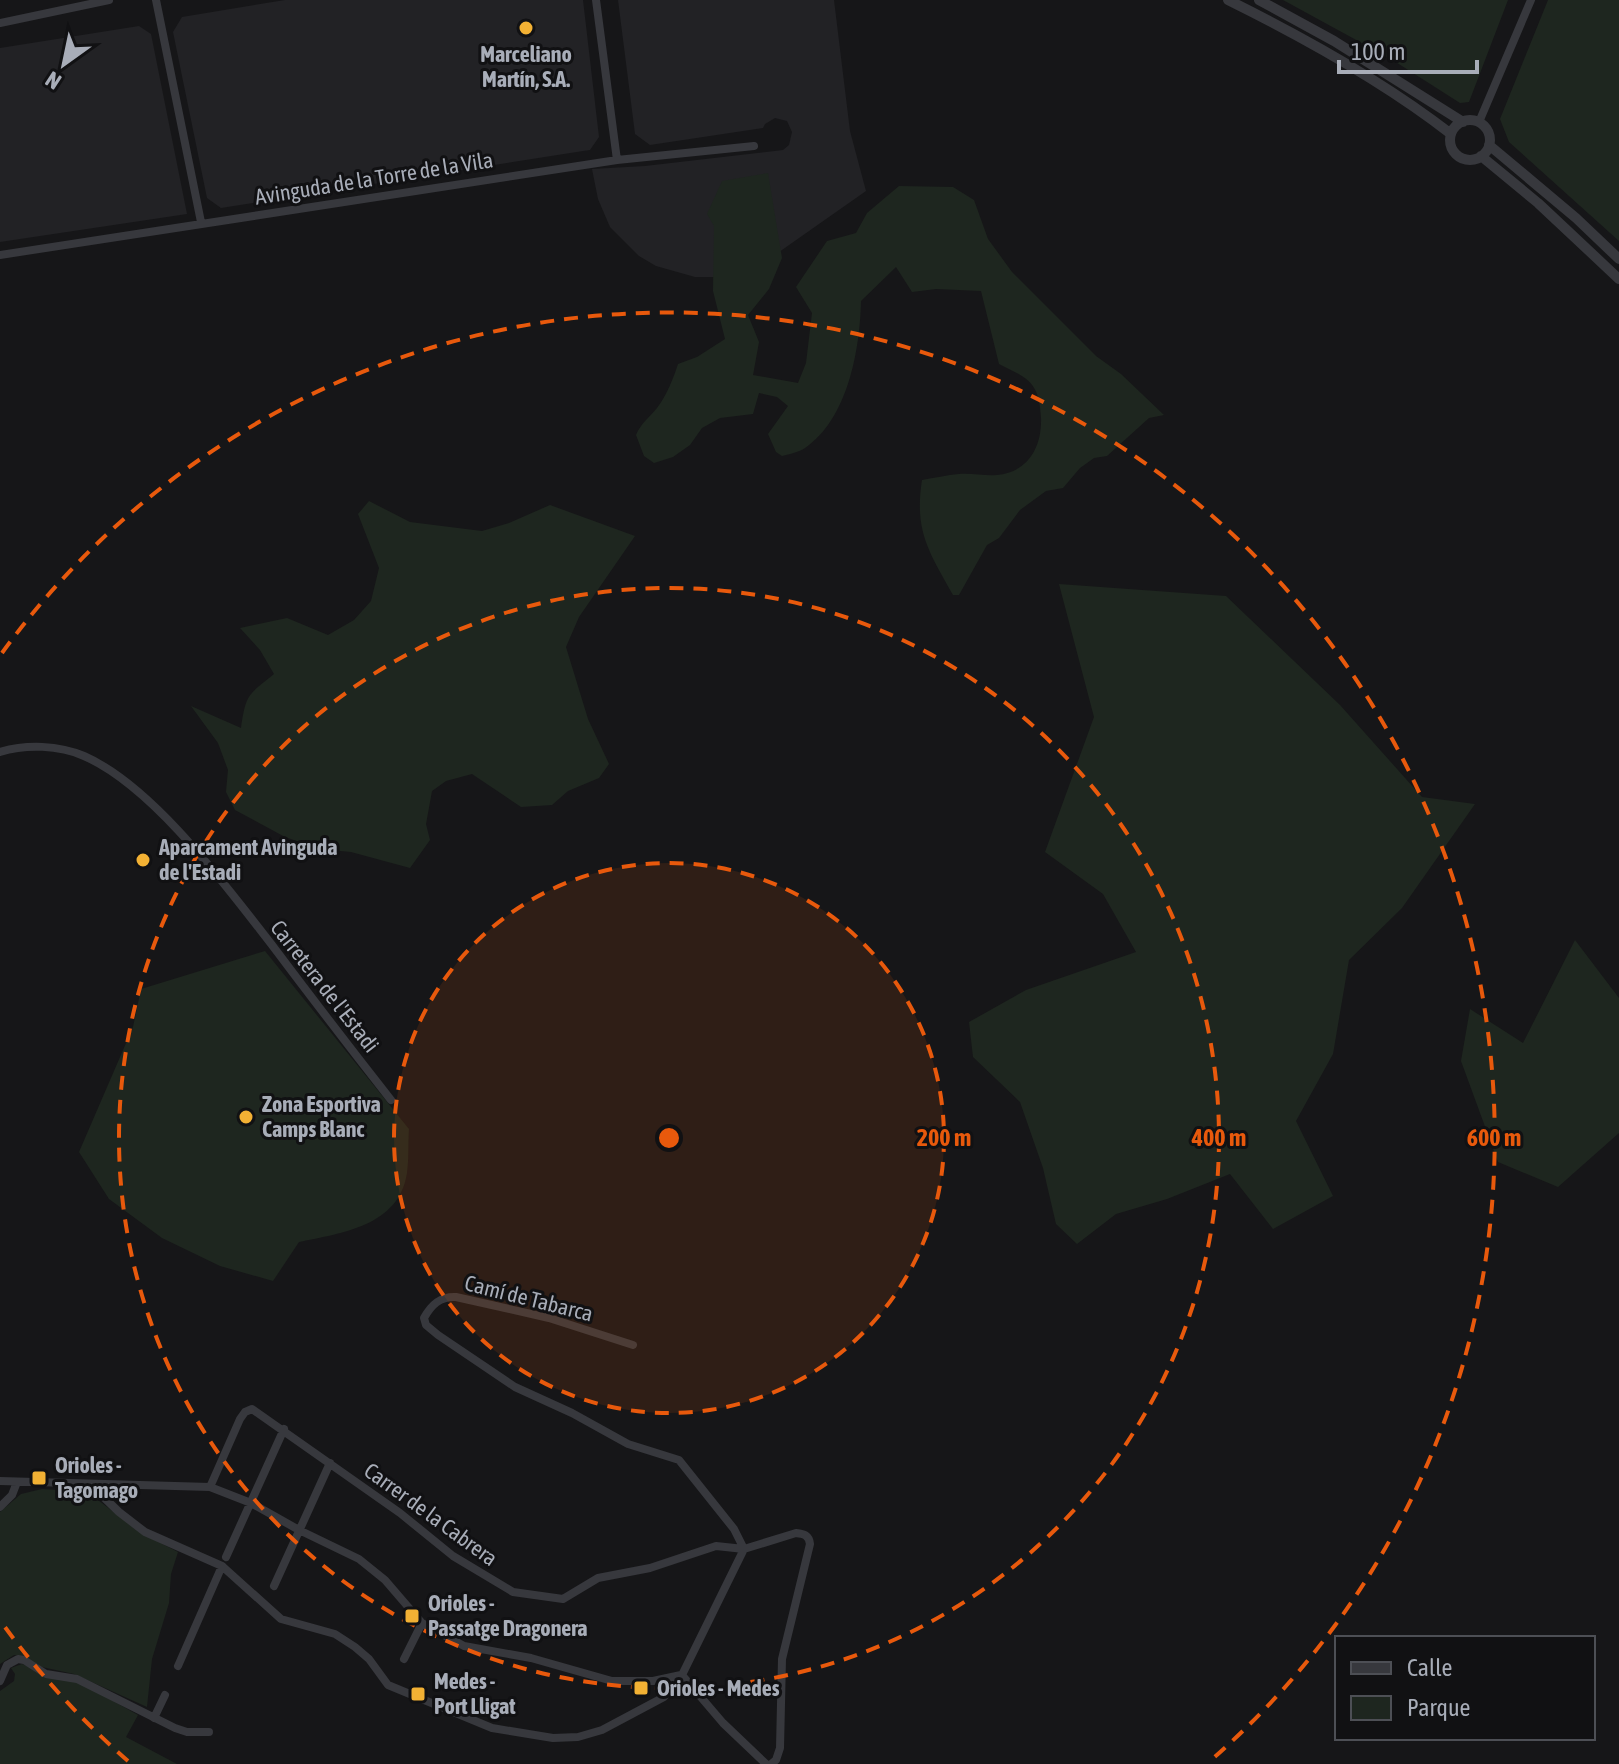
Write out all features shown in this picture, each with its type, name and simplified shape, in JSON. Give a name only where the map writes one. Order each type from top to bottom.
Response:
[{"type":"street","points":[[0,23],[109,0]]},
{"type":"street","points":[[156,0],[201,222]]},
{"type":"street","points":[[596,0],[617,160]]},
{"type":"street","points":[[1228,0],[1362,74],[1451,134]]},
{"type":"street","points":[[1259,0],[1334,41],[1463,122],[1479,122],[1488,131],[1489,145],[1481,156],[1472,160],[1458,156],[1450,143],[1451,134],[1463,122]]},
{"type":"street","points":[[1479,122],[1531,0]]},
{"type":"street","points":[[1489,145],[1576,218],[1619,259]]},
{"type":"street","name":"Avinguda de la Torre de la Vila","points":[[0,255],[617,160],[754,146]]},
{"type":"street","points":[[1481,156],[1618,277]]},
{"type":"street","name":"Carretera de l'Estadi","points":[[0,752],[33,747],[58,748],[85,756],[150,802],[231,892],[391,1100]]},
{"type":"street","name":"Camí de Tabarca","points":[[633,1345],[571,1324],[456,1297],[435,1303],[424,1318],[426,1325],[438,1335],[515,1387],[572,1413],[628,1444],[679,1460],[734,1529],[744,1549]]},
{"type":"street","name":"Carrer de la Cabrera","points":[[210,1487],[240,1419],[248,1410],[257,1411],[400,1513],[453,1556],[513,1592],[563,1599],[598,1578],[650,1568],[716,1546],[744,1549],[796,1533],[807,1536],[810,1544],[782,1659],[780,1748],[776,1760],[768,1764]]},
{"type":"street","points":[[178,1666],[284,1429]]},
{"type":"street","points":[[274,1586],[330,1463]]},
{"type":"street","points":[[0,1481],[210,1487],[251,1503],[359,1559],[385,1580],[422,1623],[453,1641],[477,1650],[531,1658],[594,1677],[641,1681],[682,1675]]},
{"type":"street","points":[[0,1507],[12,1495],[17,1482]]},
{"type":"street","points":[[91,1485],[145,1532],[224,1562],[281,1619],[335,1634],[355,1647],[369,1659],[388,1685],[492,1728],[553,1738],[590,1734],[657,1702],[682,1675],[744,1549]]},
{"type":"street","points":[[404,1659],[422,1623]]},
{"type":"street","points":[[1,1678],[7,1665],[18,1659],[24,1660],[46,1674],[86,1683],[187,1732],[209,1732]]},
{"type":"street","points":[[682,1675],[723,1723],[768,1764]]},
{"type":"street","points":[[154,1718],[165,1695]]},
{"type":"shaded area","points":[[285,0],[583,0],[599,137],[590,150],[221,208],[207,198],[173,32],[182,17]]},
{"type":"shaded area","points":[[618,0],[834,0],[850,131],[866,191],[762,264],[715,277],[695,277],[656,266],[639,256],[610,227],[598,199],[592,169],[783,150],[789,145],[792,132],[787,121],[775,118],[763,128],[650,145],[635,134]]},
{"type":"shaded area","points":[[139,26],[151,34],[187,214],[0,242],[0,48]]},
{"type":"green space","points":[[1283,0],[1508,0],[1469,102],[1460,103],[1391,59]]},
{"type":"green space","points":[[1548,0],[1619,0],[1619,241],[1509,142],[1500,119]]},
{"type":"green space","points":[[768,173],[782,258],[769,289],[748,315],[759,342],[753,375],[798,383],[806,363],[812,313],[796,287],[827,241],[856,233],[867,213],[899,186],[953,187],[974,200],[988,239],[1012,272],[1096,356],[1121,374],[1164,415],[1149,418],[1107,456],[1094,458],[1080,468],[1063,488],[1046,491],[1020,510],[999,538],[987,545],[959,595],[953,595],[931,553],[922,527],[922,480],[959,474],[997,475],[1017,469],[1036,448],[1041,429],[1040,406],[1030,383],[999,364],[981,291],[936,289],[912,292],[896,267],[861,301],[858,340],[849,382],[832,420],[805,448],[782,456],[776,452],[768,434],[788,406],[777,397],[759,393],[753,414],[720,418],[702,428],[690,445],[673,457],[654,463],[644,456],[636,435],[638,431],[664,398],[678,364],[697,357],[725,339],[713,291],[714,226],[707,214],[722,181]]},
{"type":"green space","points":[[369,501],[410,522],[482,531],[550,505],[635,536],[579,617],[566,647],[588,719],[609,764],[599,778],[568,791],[552,805],[521,807],[472,774],[446,781],[432,791],[426,824],[430,840],[410,868],[351,852],[320,849],[285,837],[235,810],[226,792],[228,770],[218,743],[191,706],[241,728],[250,696],[274,674],[260,650],[240,628],[287,618],[328,635],[354,620],[371,601],[379,568],[358,514]]},
{"type":"green space","points":[[1059,584],[1226,596],[1340,705],[1422,797],[1475,804],[1402,908],[1349,960],[1333,1054],[1296,1121],[1333,1196],[1273,1229],[1230,1174],[1167,1199],[1116,1214],[1077,1244],[1056,1224],[1043,1168],[1020,1102],[973,1057],[969,1022],[1026,990],[1136,952],[1103,894],[1045,852],[1094,717]]},
{"type":"green space","points":[[1575,940],[1619,998],[1619,1133],[1558,1187],[1498,1162],[1461,1061],[1470,1009],[1523,1043]]},
{"type":"green space","name":"Zona Esportiva Camps Blanc","points":[[265,951],[409,1129],[407,1173],[402,1191],[393,1205],[366,1224],[299,1242],[273,1281],[220,1266],[162,1238],[109,1199],[79,1152],[133,1027],[141,989]]},
{"type":"green space","points":[[42,1489],[74,1491],[94,1497],[141,1533],[178,1552],[171,1574],[169,1603],[152,1659],[147,1707],[74,1674],[42,1667],[23,1656],[14,1655],[0,1664],[0,1512],[21,1494]]},
{"type":"green space","points":[[22,1664],[81,1683],[138,1715],[126,1737],[177,1764],[0,1764],[0,1691],[14,1681],[15,1674],[11,1668]]},
{"type":"place","name":"Marceliano Martín, S.A.","points":[[526,28]]},
{"type":"place","name":"Aparcament Avinguda de l'Estadi","points":[[143,860]]},
{"type":"place","name":"Zona Esportiva Camps Blanc","points":[[246,1117]]},
{"type":"place","name":"Orioles - Tagomago","points":[[39,1478]]},
{"type":"place","name":"Orioles - Passatge Dragonera","points":[[412,1616]]},
{"type":"place","name":"Orioles - Medes","points":[[641,1688]]},
{"type":"place","name":"Medes - Port Lligat","points":[[418,1694]]}]
